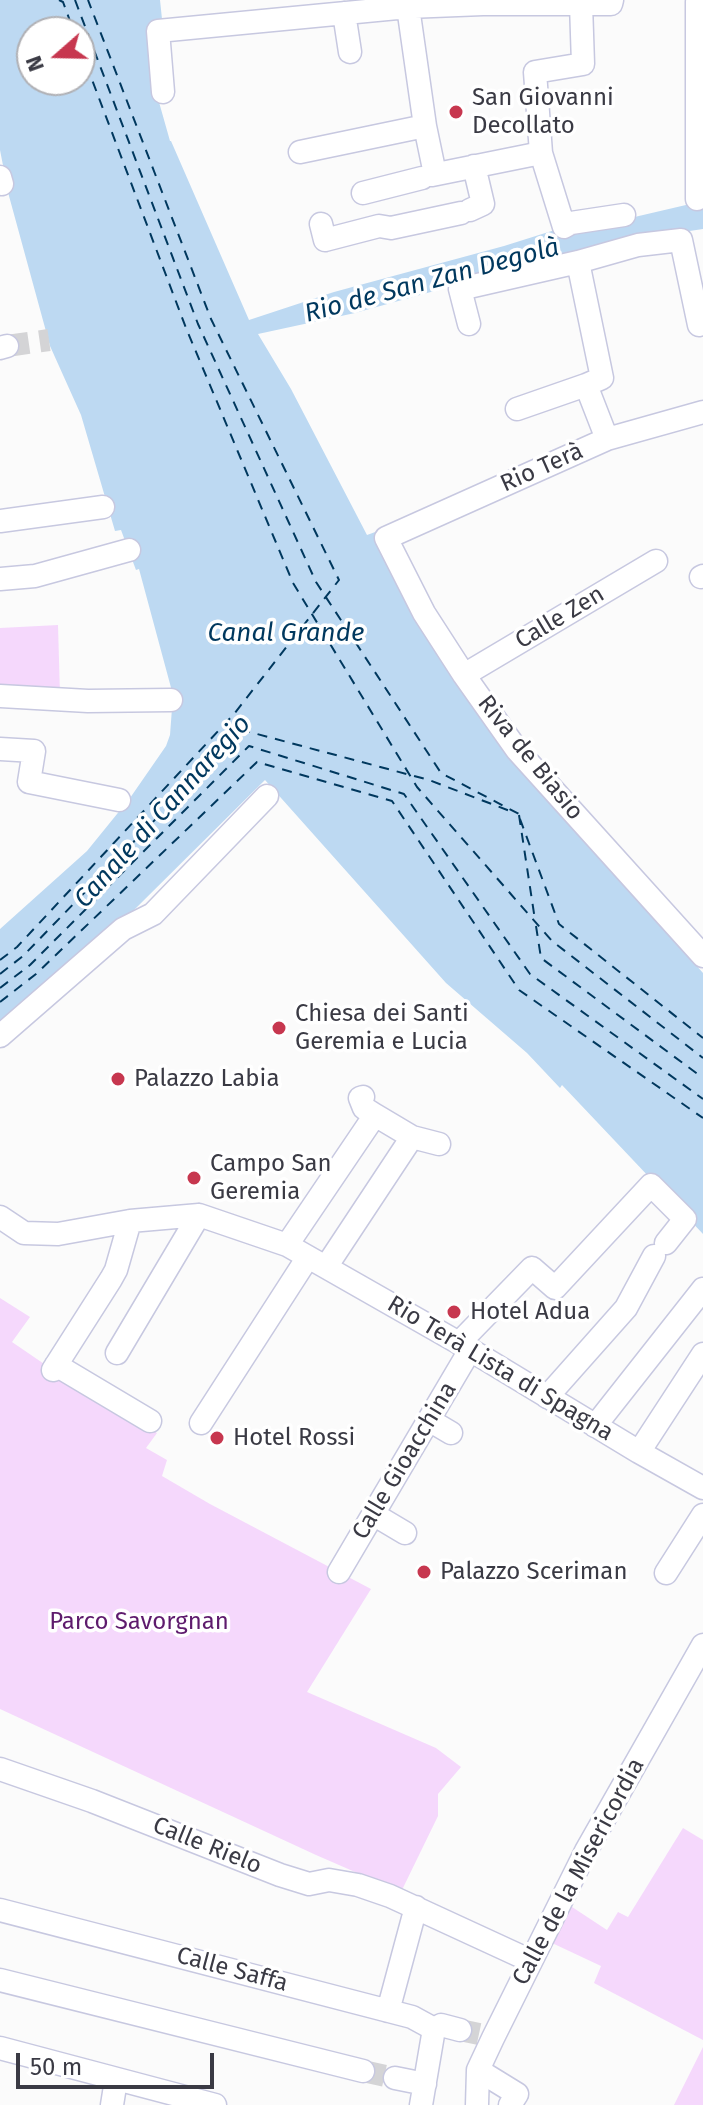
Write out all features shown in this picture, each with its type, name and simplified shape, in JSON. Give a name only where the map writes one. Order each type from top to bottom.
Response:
[{"type":"street","points":[[163,92],[158,31],[483,2],[612,2]]},
{"type":"street","points":[[697,199],[697,2],[703,2]]},
{"type":"street","points":[[581,4],[583,64],[535,72],[541,153],[564,227],[571,223],[624,215]]},
{"type":"street","points":[[408,7],[430,176]]},
{"type":"street","points":[[344,13],[350,52]]},
{"type":"street","points":[[300,152],[425,126]]},
{"type":"street","points":[[363,193],[541,153]]},
{"type":"street","points":[[321,224],[325,240],[379,226],[391,228],[466,211],[483,204],[474,166]]},
{"type":"street","points":[[469,324],[460,289],[638,245],[681,240],[699,325]]},
{"type":"street","points":[[517,409],[602,378],[578,262]]},
{"type":"street","points":[[586,385],[607,439]]},
{"type":"street","name":"Rio Terà","points":[[386,538],[607,439],[703,412]]},
{"type":"street","points":[[0,521],[103,507]]},
{"type":"street","name":"Riva de Biasio","points":[[386,538],[424,613],[517,750],[703,956]]},
{"type":"street","points":[[0,579],[35,576],[129,550]]},
{"type":"street","name":"Calle Zen","points":[[464,675],[656,561]]},
{"type":"street","points":[[0,696],[88,701],[171,700]]},
{"type":"street","points":[[0,749],[34,751],[29,782],[119,800]]},
{"type":"street","points":[[0,1036],[123,929],[153,914],[267,796]]},
{"type":"street","points":[[304,1255],[327,1184],[373,1110],[412,1137],[439,1144]]},
{"type":"street","points":[[201,1423],[304,1255],[412,1137]]},
{"type":"street","name":"Calle Gioacchina","points":[[339,1572],[429,1420],[465,1347],[532,1268],[555,1288],[651,1185],[685,1219],[660,1250],[626,1308],[547,1397]]},
{"type":"street","points":[[0,1217],[24,1233],[58,1234],[130,1221],[199,1215],[304,1255]]},
{"type":"street","points":[[117,1353],[199,1215]]},
{"type":"street","points":[[130,1221],[116,1270],[55,1368],[150,1421]]},
{"type":"street","name":"Rio Terà Lista di Spagna","points":[[304,1255],[703,1488]]},
{"type":"street","points":[[595,1426],[703,1289]]},
{"type":"street","points":[[639,1452],[703,1354]]},
{"type":"street","points":[[429,1420],[451,1433]]},
{"type":"street","points":[[373,1514],[405,1533]]},
{"type":"street","points":[[666,1573],[703,1515]]},
{"type":"street","name":"Calle de la Misericordia","points":[[477,2105],[477,2034],[531,1961],[586,1851],[703,1645]]},
{"type":"street","name":"Calle Rielo","points":[[0,1769],[92,1801],[280,1875],[309,1884],[329,1880],[358,1885],[390,1896],[531,1961]]},
{"type":"street","points":[[388,2011],[416,1907]]},
{"type":"street","name":"Calle Saffa","points":[[0,1910],[412,2017],[434,2029],[441,2025],[477,2034]]},
{"type":"street","points":[[0,1980],[363,2071]]},
{"type":"street","points":[[395,2078],[423,2094],[434,2029]]},
{"type":"street","points":[[0,2048],[215,2105]]},
{"type":"street","points":[[478,2070],[517,2094],[510,2105]]},
{"type":"street","points":[[112,2105],[116,2080]]},
{"type":"green space","points":[[58,625],[60,695],[0,692],[0,628]]},
{"type":"green space","name":"Parco Savorgnan","points":[[0,1298],[30,1317],[12,1342],[157,1433],[146,1448],[167,1460],[162,1476],[371,1589],[307,1692],[436,1748],[461,1767],[438,1794],[438,1816],[401,1892],[0,1709]]},
{"type":"green space","points":[[683,1828],[703,1840],[703,2040],[594,1983],[601,1966],[552,1943],[569,1905],[607,1930],[618,1912],[628,1917]]},
{"type":"green space","points":[[703,2047],[703,2105],[674,2105]]},
{"type":"water","name":"Canal Grande","points":[[0,0],[160,0],[162,19],[151,21],[157,95],[170,141],[249,320],[334,292],[558,229],[626,219],[703,201],[703,229],[636,239],[452,283],[438,290],[355,313],[258,334],[291,389],[367,535],[378,531],[411,601],[540,789],[703,973],[703,1234],[562,1085],[560,1088],[527,1053],[446,983],[265,780],[133,911],[0,1028],[0,929],[87,851],[130,798],[166,746],[170,735],[173,695],[139,569],[136,570],[121,530],[115,531],[81,415],[50,346],[9,196],[0,150]]},
{"type":"ferry route","points":[[59,0],[63,2],[68,16]]},
{"type":"ferry route","points":[[75,0],[198,324],[316,582],[441,773],[519,814]]},
{"type":"ferry route","points":[[0,960],[17,947],[234,714],[339,580],[211,319],[88,0]]},
{"type":"ferry route","points":[[96,90],[186,328],[293,583],[417,787],[552,941],[703,1058]]},
{"type":"ferry route","points":[[0,974],[23,956],[242,730],[429,780],[510,811]]},
{"type":"ferry route","points":[[0,988],[30,965],[249,746],[404,794],[530,974],[703,1099]]},
{"type":"ferry route","points":[[0,1002],[36,974],[257,762],[392,801],[519,990],[703,1118]]},
{"type":"ferry route","points":[[519,815],[535,920]]},
{"type":"ferry route","points":[[520,819],[559,924],[703,1038]]},
{"type":"ferry route","points":[[536,926],[541,958],[703,1078]]},
{"type":"tunnel","points":[[7,346],[49,340]]},
{"type":"tunnel","points":[[460,2030],[479,2034]]},
{"type":"tunnel","points":[[363,2071],[395,2078]]},
{"type":"place","name":"San Giovanni Decollato","points":[[456,112]]},
{"type":"place","name":"Chiesa dei Santi Geremia e Lucia","points":[[279,1028]]},
{"type":"place","name":"Palazzo Labia","points":[[118,1079]]},
{"type":"place","name":"Campo San Geremia","points":[[194,1178]]},
{"type":"place","name":"Hotel Adua","points":[[454,1312]]},
{"type":"place","name":"Hotel Rossi","points":[[217,1438]]},
{"type":"place","name":"Palazzo Sceriman","points":[[424,1572]]},
{"type":"water label","name":"Rio de San Zan Degolà","points":[[432,281]]},
{"type":"water label","name":"Canale di Cannaregio","points":[[163,812]]}]
